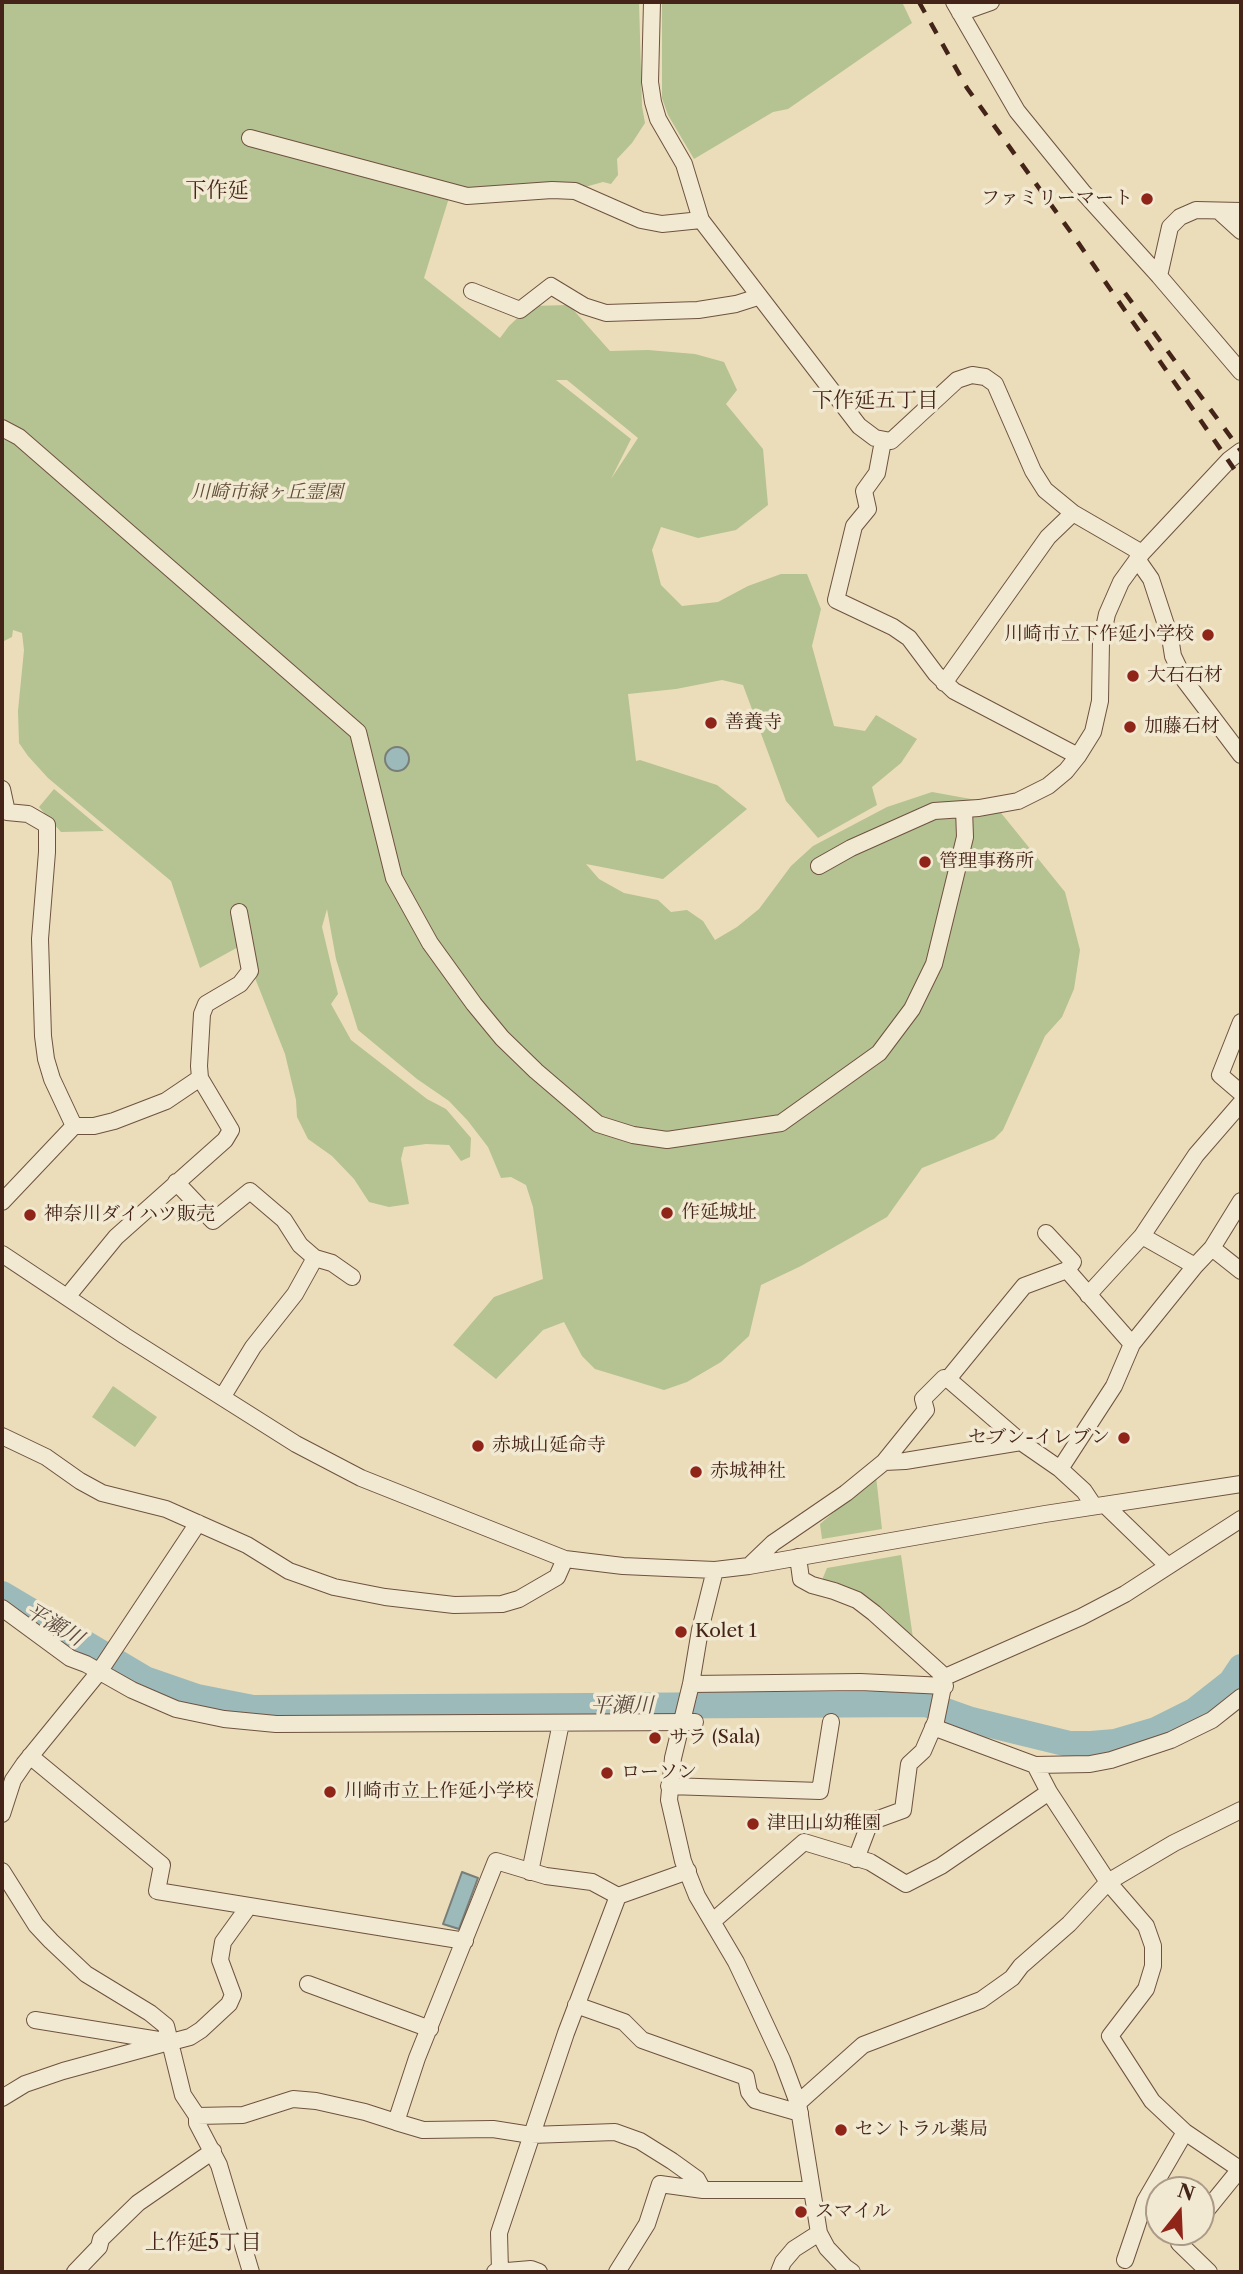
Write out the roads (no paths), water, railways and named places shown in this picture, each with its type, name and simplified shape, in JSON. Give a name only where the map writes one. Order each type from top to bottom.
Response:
[{"type":"street","points":[[652,2],[650,82],[658,119],[684,164],[701,220],[758,297],[859,426],[883,441],[891,441],[904,432],[957,380],[972,375],[985,377],[995,384],[1045,490],[1073,513],[1140,556],[1151,579],[1170,637],[1173,656],[1185,681],[1241,755]]},
{"type":"street","points":[[991,2],[957,8],[1017,111],[1082,191],[1241,372]]},
{"type":"street","points":[[250,138],[467,196],[575,191],[641,220],[662,224],[701,220]]},
{"type":"street","points":[[1159,276],[1170,227],[1181,217],[1196,211],[1241,211]]},
{"type":"street","points":[[1220,212],[1241,231]]},
{"type":"street","points":[[472,292],[520,310],[551,286],[584,306],[606,313],[698,310],[736,304],[758,297]]},
{"type":"street","points":[[2,428],[19,437],[358,732],[394,878],[430,943],[502,1038],[598,1124],[634,1135],[667,1140],[781,1123],[879,1052],[912,1009],[934,964],[965,837],[964,809]]},
{"type":"street","points":[[883,441],[877,473],[864,491],[868,509],[854,526],[836,600],[893,627],[909,638],[944,683],[954,691],[1078,757]]},
{"type":"street","points":[[820,866],[919,815],[1018,801],[1048,786],[1078,757],[1093,732],[1100,701],[1101,642],[1107,614],[1121,582],[1140,556],[1229,460],[1241,451]]},
{"type":"street","points":[[944,683],[1048,537],[1073,513]]},
{"type":"street","points":[[2,789],[7,812],[28,814],[47,825],[40,939],[43,1036],[52,1079],[74,1126]]},
{"type":"street","points":[[67,1297],[116,1237],[225,1140],[231,1130],[200,1078],[202,1014],[206,1004],[240,984],[250,971],[239,912]]},
{"type":"street","points":[[1241,1022],[1220,1075],[1241,1093]]},
{"type":"street","points":[[2,1202],[74,1126],[94,1126],[114,1121],[166,1101],[200,1078]]},
{"type":"street","points":[[1088,1295],[1142,1236],[1196,1155],[1241,1103]]},
{"type":"street","points":[[176,1182],[214,1221],[250,1191],[284,1220],[300,1245],[315,1258],[332,1263],[352,1277]]},
{"type":"street","points":[[1060,1469],[1114,1386],[1132,1344],[1212,1248],[1241,1201]]},
{"type":"street","points":[[748,1566],[773,1543],[846,1493],[884,1462],[926,1410],[923,1399],[944,1378],[948,1378],[1024,1286],[1067,1270],[1073,1262],[1045,1234]]},
{"type":"street","points":[[1142,1236],[1195,1266]]},
{"type":"street","points":[[1212,1248],[1241,1271]]},
{"type":"street","points":[[2,1254],[125,1336],[296,1444],[361,1478],[565,1559],[623,1566],[715,1570],[1241,1484]]},
{"type":"street","points":[[223,1396],[253,1348],[295,1294],[315,1258]]},
{"type":"street","points":[[1067,1270],[1132,1344]]},
{"type":"street","points":[[948,1378],[1021,1442],[1060,1469],[1167,1565]]},
{"type":"street","points":[[2,1436],[46,1457],[102,1493],[166,1508],[247,1545],[289,1571],[334,1587],[385,1597],[454,1605],[502,1604],[519,1599],[557,1577],[565,1559]]},
{"type":"street","points":[[884,1462],[1021,1442]]},
{"type":"street","points":[[690,1686],[860,1682],[944,1685],[1125,1594],[1241,1519]]},
{"type":"street","points":[[2,1814],[7,1775],[30,1756],[101,1669],[198,1524]]},
{"type":"street","points":[[798,1557],[801,1578],[811,1585],[857,1600],[944,1685]]},
{"type":"street","points":[[715,1570],[700,1630],[686,1721],[669,1786],[669,1800],[697,1896],[713,1921],[769,2031],[799,2108],[819,2233],[827,2248],[852,2272]]},
{"type":"street","points":[[2,1608],[70,1658],[101,1669],[132,1690],[176,1709],[224,1719],[276,1724],[686,1721]]},
{"type":"street","points":[[856,1858],[870,1822],[903,1810],[909,1764],[923,1751],[934,1724],[944,1685]]},
{"type":"street","points":[[934,1724],[1035,1765],[1090,1764],[1151,1747],[1212,1720],[1241,1697]]},
{"type":"street","points":[[669,1786],[820,1791],[831,1722]]},
{"type":"street","points":[[530,1872],[561,1723]]},
{"type":"street","points":[[30,1756],[162,1865],[157,1891],[465,1941]]},
{"type":"street","points":[[1035,1765],[1108,1882],[1146,1926],[1153,1947],[1153,1966],[1146,1989],[1110,2036],[1152,2101],[1185,2132],[1241,2169],[1215,2200]]},
{"type":"street","points":[[713,1921],[804,1842],[870,1863],[906,1884],[941,1866],[1049,1791]]},
{"type":"street","points":[[799,2108],[863,2045],[981,2000],[1012,1978],[1021,1966],[1069,1924],[1108,1882],[1174,1843],[1241,1810]]},
{"type":"street","points":[[396,2122],[417,2058],[496,1861],[530,1872],[592,1882],[618,1896],[688,1871]]},
{"type":"street","points":[[2,1871],[36,1925],[51,1941],[86,1974],[150,2013],[166,2026],[183,2095],[197,2116],[197,2123],[213,2151],[251,2272]]},
{"type":"street","points":[[539,2272],[531,2269],[497,2271],[499,2232],[576,2005],[618,1896]]},
{"type":"street","points":[[2,2098],[24,2084],[190,2037],[201,2030],[229,2004],[233,1995],[220,1960],[223,1942],[249,1906]]},
{"type":"street","points":[[308,1984],[430,2029]]},
{"type":"street","points":[[576,2005],[624,2022],[642,2040],[746,2077],[749,2092],[755,2100],[799,2108]]},
{"type":"street","points":[[35,2020],[171,2042]]},
{"type":"street","points":[[197,2116],[243,2115],[293,2099],[316,2101],[365,2112],[424,2130],[493,2129],[531,2135],[615,2132],[640,2141],[672,2161],[697,2179],[703,2190]]},
{"type":"street","points":[[1125,2260],[1145,2201],[1185,2132]]},
{"type":"street","points":[[76,2272],[99,2247],[101,2239],[138,2203],[213,2151]]},
{"type":"street","points":[[617,2272],[647,2224],[663,2182],[694,2190],[812,2190]]},
{"type":"street","points":[[779,2272],[783,2262],[794,2249],[819,2233]]},
{"type":"street","points":[[1181,2246],[1209,2272]]},
{"type":"water","points":[[397,747],[406,750],[409,759],[406,768],[397,771],[388,768],[385,759],[388,750]]},
{"type":"water","points":[[462,1872],[478,1878],[459,1929],[443,1924]]},
{"type":"waterway","name":"平瀬川","points":[[2,1594],[145,1679],[197,1697],[253,1708],[926,1704],[971,1720],[1069,1744],[1091,1744],[1115,1742],[1156,1730],[1194,1711],[1231,1682],[1241,1667]]},
{"type":"railway","points":[[919,2],[967,88],[1075,238],[1241,479]]},
{"type":"railway","points":[[1125,293],[1241,451]]},
{"type":"place","name":"ファミリーマート","points":[[1147,199]]},
{"type":"place","name":"川崎市立下作延小学校","points":[[1208,635]]},
{"type":"place","name":"大石石材","points":[[1133,676]]},
{"type":"place","name":"善養寺","points":[[711,723]]},
{"type":"place","name":"加藤石材","points":[[1130,727]]},
{"type":"place","name":"管理事務所","points":[[925,862]]},
{"type":"place","name":"作延城址","points":[[667,1213]]},
{"type":"place","name":"神奈川ダイハツ販売","points":[[30,1215]]},
{"type":"place","name":"セブン-イレブン","points":[[1124,1438]]},
{"type":"place","name":"赤城山延命寺","points":[[478,1446]]},
{"type":"place","name":"赤城神社","points":[[696,1472]]},
{"type":"place","name":"Kolet 1","points":[[681,1632]]},
{"type":"place","name":"サラ (Sala)","points":[[655,1738]]},
{"type":"place","name":"ローソン","points":[[607,1773]]},
{"type":"place","name":"川崎市立上作延小学校","points":[[330,1792]]},
{"type":"place","name":"津田山幼稚園","points":[[753,1824]]},
{"type":"place","name":"セントラル薬局","points":[[841,2130]]},
{"type":"place","name":"スマイル","points":[[801,2212]]},
{"type":"district","name":"下作延","points":[[217,191]]},
{"type":"district","name":"下作延五丁目","points":[[875,401]]},
{"type":"district","name":"上作延5丁目","points":[[203,2243]]},
{"type":"park label","name":"川崎市緑ヶ丘霊園","points":[[267,493]]}]
